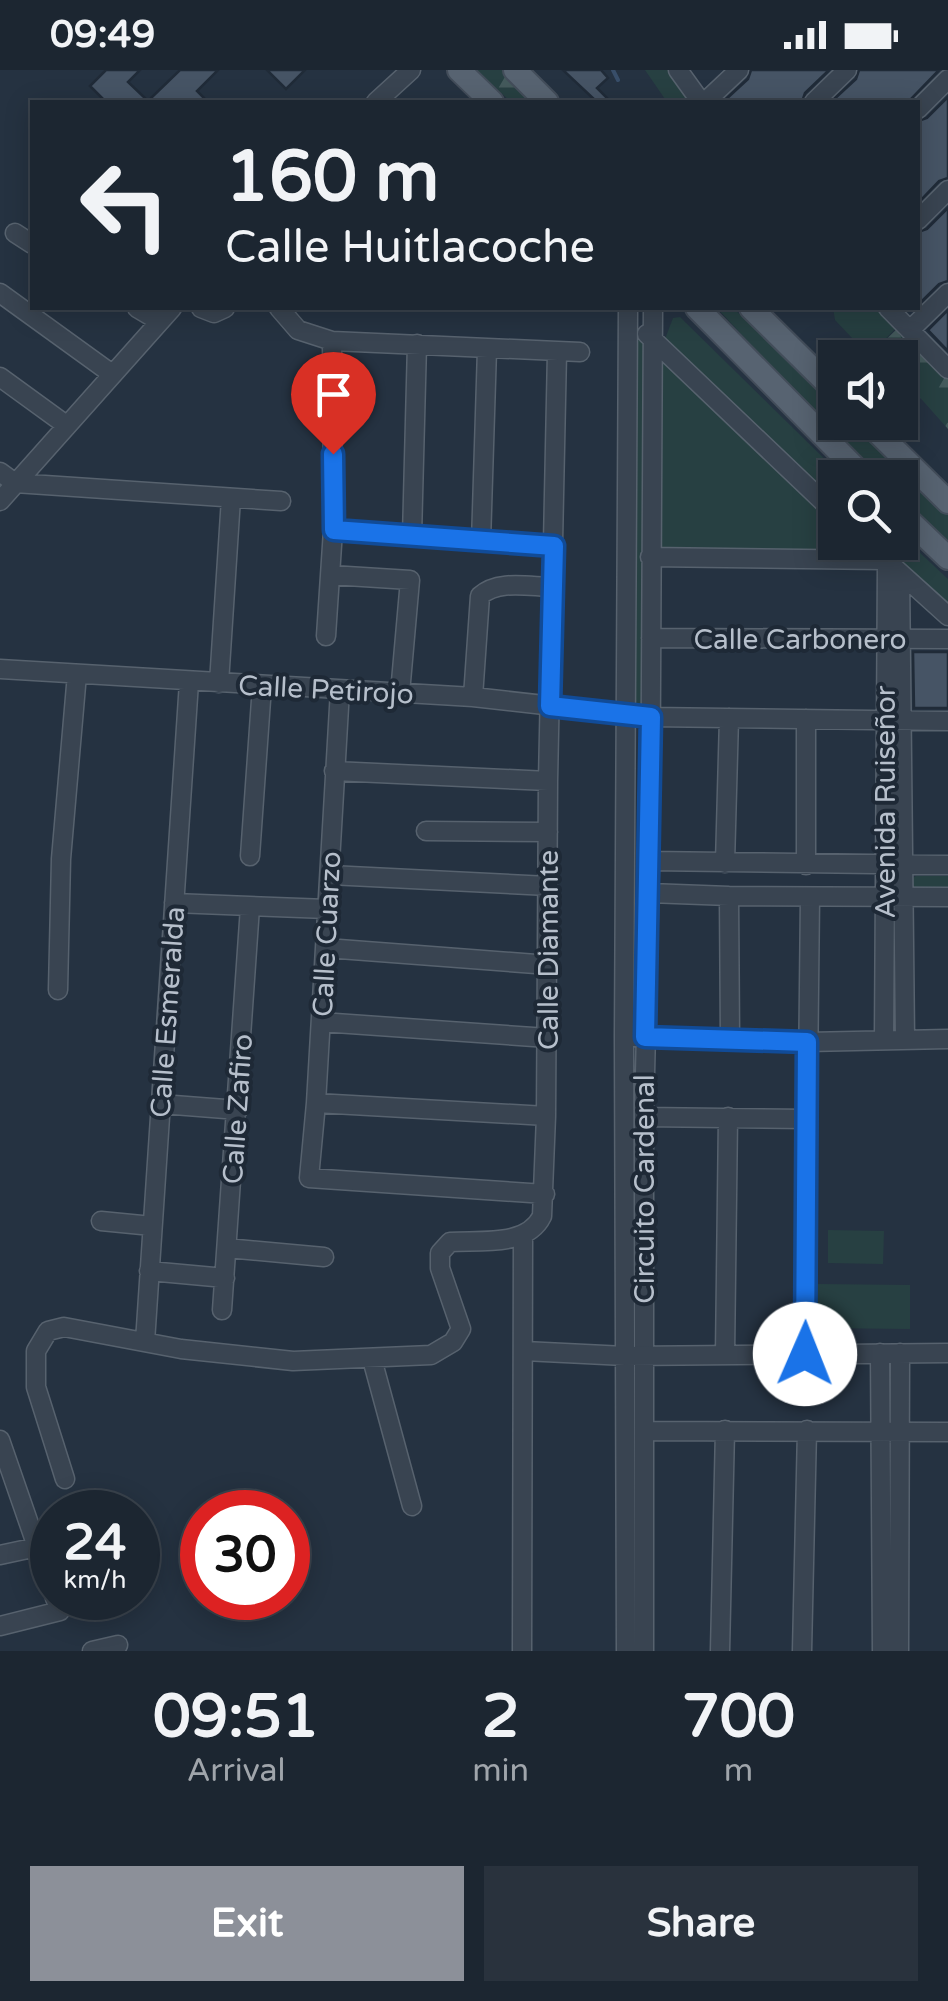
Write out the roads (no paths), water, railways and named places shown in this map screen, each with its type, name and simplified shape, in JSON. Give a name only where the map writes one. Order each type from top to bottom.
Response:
[{"type":"main road","points":[[460,70],[490,100]]},
{"type":"main road","points":[[515,70],[544,100]]},
{"type":"main road","points":[[699,310],[847,460]]},
{"type":"main road","points":[[753,310],[818,374]]},
{"type":"main road","points":[[885,440],[948,502]]},
{"type":"main road","points":[[918,529],[948,558]]},
{"type":"street","points":[[378,100],[411,70]]},
{"type":"street","points":[[678,70],[701,100]]},
{"type":"street","points":[[705,100],[738,70]]},
{"type":"street","points":[[816,100],[847,70]]},
{"type":"street","points":[[920,107],[948,79]]},
{"type":"street","points":[[920,218],[948,190]]},
{"type":"street","points":[[16,233],[30,243]]},
{"type":"street","points":[[0,292],[112,374]]},
{"type":"street","points":[[910,330],[948,292]]},
{"type":"street","points":[[281,310],[298,330],[332,341],[580,352]]},
{"type":"street","name":"Circuito Cardenal","points":[[626,1651],[650,893],[653,310]]},
{"type":"street","points":[[890,310],[948,369]]},
{"type":"street","points":[[0,500],[8,477],[66,425],[166,314]]},
{"type":"street","points":[[628,314],[818,497]]},
{"type":"street","name":"Circuito Cardenal","points":[[628,314],[624,1037],[635,1356],[644,1431],[644,1651]]},
{"type":"street","points":[[326,636],[334,530],[332,341]]},
{"type":"street","points":[[412,536],[417,344]]},
{"type":"street","points":[[480,542],[487,349]]},
{"type":"street","name":"Calle Diamante","points":[[545,1194],[548,780],[558,352]]},
{"type":"street","points":[[0,377],[66,425]]},
{"type":"street","points":[[8,477],[282,501]]},
{"type":"street","points":[[219,683],[231,498]]},
{"type":"street","points":[[334,530],[554,546]]},
{"type":"street","points":[[650,557],[890,566]]},
{"type":"street","points":[[884,560],[948,616]]},
{"type":"street","name":"Avenida Ruiseñor","points":[[884,1040],[894,897],[902,866],[893,722],[890,566]]},
{"type":"street","points":[[331,575],[410,580],[400,693]]},
{"type":"street","points":[[473,697],[480,596],[499,586],[554,588]]},
{"type":"street","name":"Calle Carbonero","points":[[652,638],[948,639]]},
{"type":"street","name":"Calle Petirojo","points":[[0,669],[473,697],[651,717],[948,721]]},
{"type":"street","points":[[58,990],[60,859],[77,674]]},
{"type":"street","name":"Calle Esmeralda","points":[[144,1342],[189,682]]},
{"type":"street","points":[[250,856],[262,686]]},
{"type":"street","name":"Calle Cuarzo","points":[[340,690],[309,1178],[545,1194]]},
{"type":"street","points":[[725,863],[728,718]]},
{"type":"street","points":[[806,719],[806,865]]},
{"type":"street","name":"Avenida Ruiseñor","points":[[893,722],[883,866],[894,897],[905,1039]]},
{"type":"street","points":[[334,771],[548,780]]},
{"type":"street","points":[[426,831],[548,832]]},
{"type":"street","points":[[650,861],[948,866]]},
{"type":"street","points":[[330,874],[548,886]]},
{"type":"street","points":[[650,893],[948,898]]},
{"type":"street","points":[[729,896],[730,1040]]},
{"type":"street","points":[[805,1354],[810,897]]},
{"type":"street","points":[[174,903],[327,910]]},
{"type":"street","name":"Calle Zafiro","points":[[222,1310],[250,907]]},
{"type":"street","points":[[326,948],[549,964]]},
{"type":"street","points":[[321,1022],[548,1038]]},
{"type":"street","points":[[624,1037],[807,1042],[948,1039]]},
{"type":"street","points":[[316,1103],[546,1116]]},
{"type":"street","points":[[161,1104],[238,1110]]},
{"type":"street","points":[[644,1116],[808,1119]]},
{"type":"street","points":[[725,1355],[728,1118]]},
{"type":"street","points":[[65,1479],[36,1387],[36,1352],[48,1331],[64,1327],[144,1342],[293,1360],[431,1356],[453,1342],[461,1329],[440,1268],[440,1254],[450,1242],[523,1236],[536,1228],[545,1194]]},
{"type":"street","points":[[101,1220],[152,1226]]},
{"type":"street","points":[[522,1651],[523,1236]]},
{"type":"street","points":[[227,1248],[324,1257]]},
{"type":"street","points":[[150,1271],[225,1278]]},
{"type":"street","points":[[524,1352],[635,1356],[948,1353]]},
{"type":"street","points":[[880,1353],[892,1431],[900,1651]]},
{"type":"street","points":[[882,1651],[892,1431],[900,1353]]},
{"type":"street","points":[[372,1359],[412,1506]]},
{"type":"street","points":[[720,1651],[726,1430]]},
{"type":"street","points":[[802,1651],[807,1430]]},
{"type":"street","points":[[644,1431],[948,1432]]},
{"type":"street","points":[[0,1440],[6,1478],[30,1531]]},
{"type":"street","points":[[0,1555],[30,1548]]},
{"type":"street","points":[[0,1626],[30,1615]]},
{"type":"street","points":[[92,1651],[118,1644]]},
{"type":"waterway","points":[[613,70],[618,80]]}]
